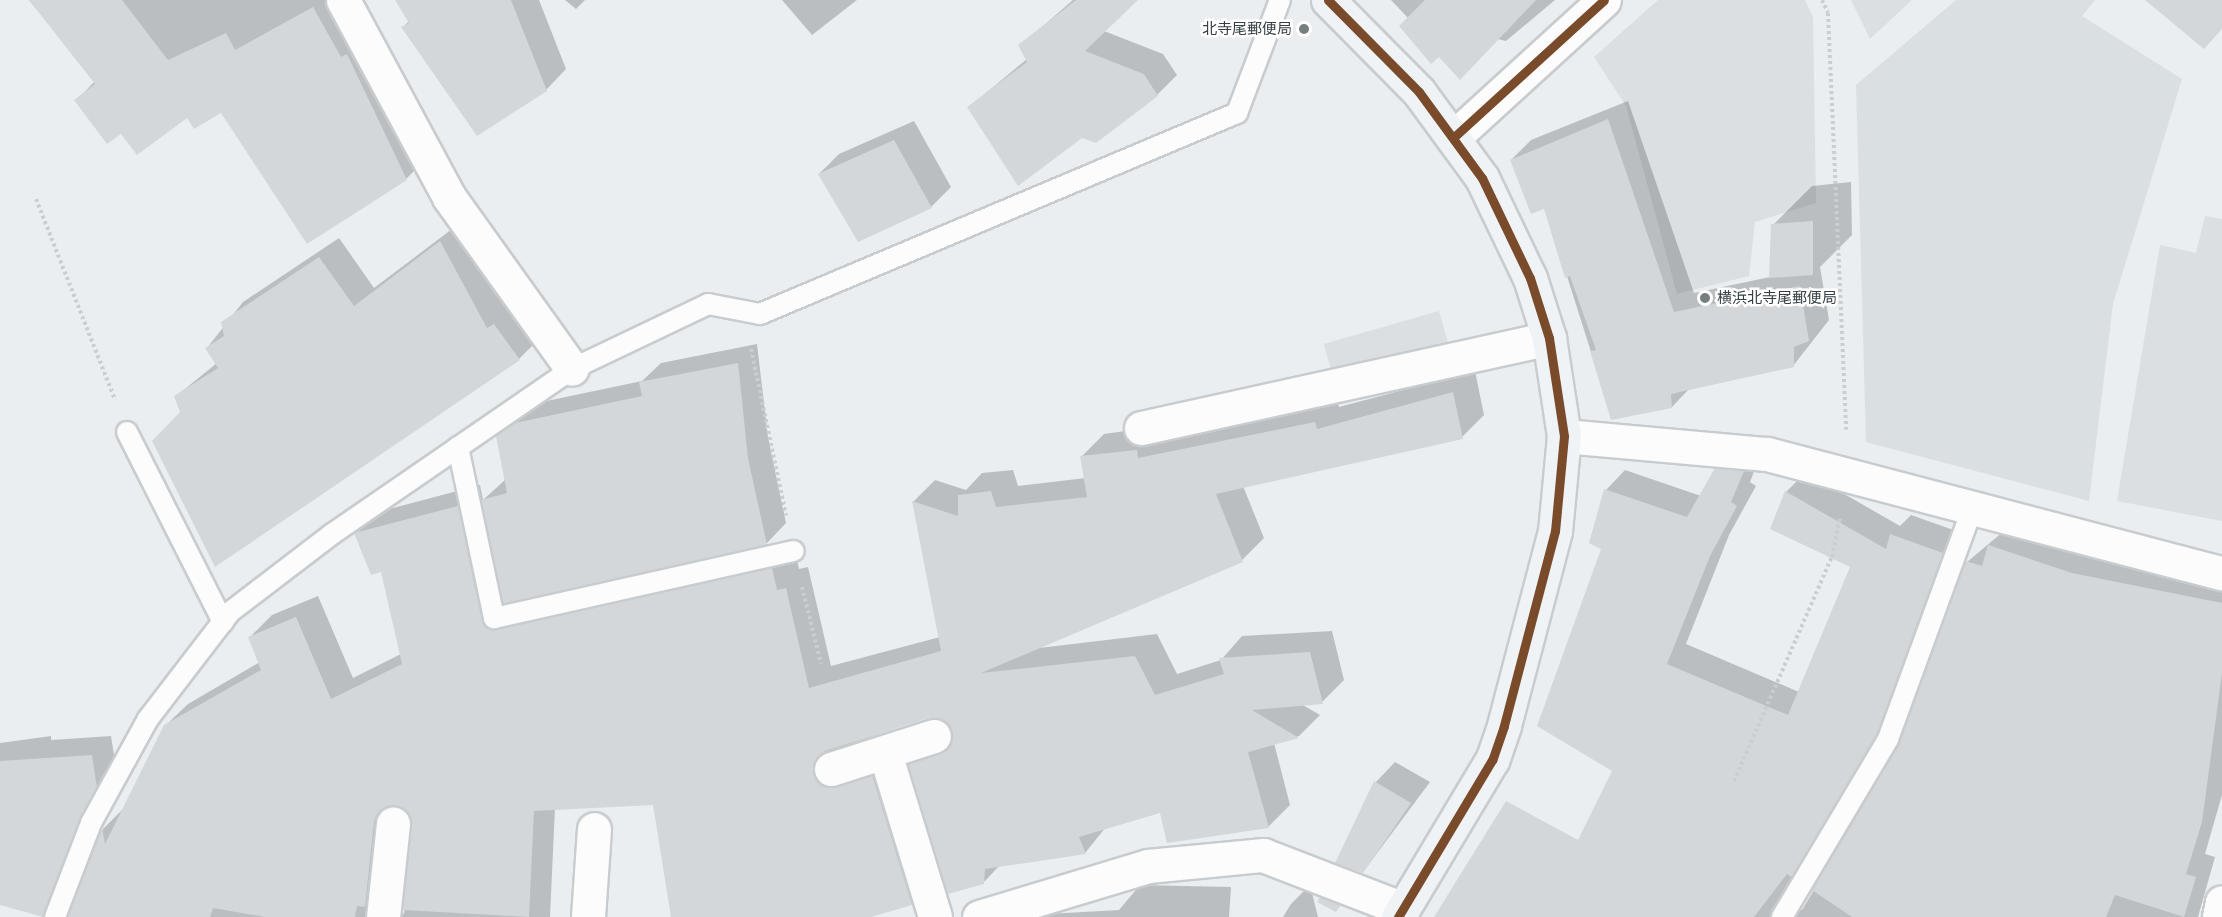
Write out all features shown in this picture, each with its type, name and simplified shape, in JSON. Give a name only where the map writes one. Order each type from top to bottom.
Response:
[{"type":"main road","points":[[1328,0],[1411,83],[1454,137],[1505,221],[1548,338],[1564,436],[1555,531],[1504,726],[1492,760],[1401,913]]},
{"type":"street","points":[[343,0],[449,197],[572,369]]},
{"type":"street","points":[[1454,137],[1604,0]]},
{"type":"street","points":[[1141,428],[1548,338]]},
{"type":"street","points":[[1564,436],[1767,454],[2222,573]]},
{"type":"street","points":[[831,769],[934,736]]},
{"type":"street","points":[[885,753],[935,917]]},
{"type":"street","points":[[383,917],[393,824]]},
{"type":"street","points":[[588,917],[594,830]]},
{"type":"street","points":[[980,917],[1148,866],[1263,855],[1401,913]]},
{"type":"street","points":[[2219,917],[2222,902]]},
{"type":"lane","points":[[55,917],[91,824],[148,719],[223,622],[332,534],[572,369],[708,304],[760,314],[1237,113],[1280,0]]},
{"type":"lane","points":[[127,432],[223,622]]},
{"type":"lane","points":[[458,447],[494,618],[794,551]]},
{"type":"lane","points":[[1782,917],[1888,739],[1972,509]]},
{"type":"path","points":[[1734,782],[1832,557],[1848,474],[1828,13],[1822,0]]},
{"type":"path","points":[[36,199],[127,432]]},
{"type":"path","points":[[742,310],[821,664]]},
{"type":"shaded area","points":[[1658,0],[1805,0],[1813,17],[1816,203],[1755,222],[1749,276],[1677,294],[1626,106],[1594,57]]},
{"type":"shaded area","points":[[1851,0],[1912,0],[1870,39]]},
{"type":"shaded area","points":[[1956,0],[2095,0],[2082,16],[2182,79],[2113,304],[2089,501],[1866,442],[1856,85]]},
{"type":"shaded area","points":[[2205,216],[2222,219],[2222,521],[2117,501],[2160,245],[2196,253]]},
{"type":"shaded area","points":[[1439,311],[1448,343],[1333,376],[1324,344]]},
{"type":"building","points":[[29,0],[122,0],[168,60],[226,33],[235,50],[313,7],[341,57],[347,54],[407,180],[307,244],[221,113],[194,129],[187,118],[137,155],[121,134],[107,144],[74,100],[95,84]]},
{"type":"building","points":[[395,0],[511,0],[547,91],[477,136],[401,27],[409,23]]},
{"type":"building","points":[[1076,0],[1138,0],[1085,51],[1144,74],[1158,96],[1096,143],[1082,138],[1018,186],[967,107],[1027,62],[1018,45]]},
{"type":"building","points":[[1425,0],[1536,0],[1460,80],[1439,57],[1431,64],[1399,26]]},
{"type":"building","points":[[2145,0],[2222,0],[2222,29],[2204,49]]},
{"type":"building","points":[[1608,119],[1674,312],[1800,286],[1809,341],[1794,347],[1794,367],[1671,394],[1672,408],[1611,420],[1590,351],[1596,350],[1570,276],[1565,278],[1544,209],[1531,214],[1510,160]]},
{"type":"building","points":[[894,140],[932,208],[858,242],[818,174]]},
{"type":"building","points":[[1813,221],[1813,275],[1769,278],[1771,224]]},
{"type":"building","points":[[440,241],[487,328],[494,324],[520,360],[215,567],[152,441],[180,412],[174,396],[218,368],[205,348],[224,336],[221,322],[319,257],[354,306]]},
{"type":"building","points":[[738,363],[748,458],[767,545],[503,604],[481,500],[507,493],[496,436],[515,423],[642,396],[639,382]]},
{"type":"building","points":[[1453,392],[1463,439],[1216,494],[1243,562],[981,673],[1135,656],[1155,695],[1224,674],[1219,658],[1310,652],[1323,704],[1252,710],[1299,738],[1248,752],[1269,828],[1167,843],[1160,813],[1079,837],[1086,854],[985,869],[984,884],[948,894],[908,764],[940,754],[952,741],[947,723],[929,718],[825,751],[813,764],[818,782],[828,787],[872,775],[912,905],[871,917],[671,917],[653,805],[534,811],[529,917],[403,910],[412,825],[404,809],[394,805],[378,813],[374,821],[365,907],[357,906],[355,917],[265,917],[213,908],[210,917],[68,917],[102,828],[105,844],[164,725],[261,670],[248,637],[296,617],[331,699],[402,664],[381,572],[371,575],[354,533],[458,506],[482,620],[491,630],[772,568],[777,590],[786,588],[809,688],[941,651],[912,501],[958,516],[958,495],[991,491],[996,507],[1087,497],[1080,456],[1137,450],[1138,458],[1315,422],[1317,429]]},
{"type":"building","points":[[1715,468],[1744,471],[1731,502],[1737,506],[1710,556],[1667,664],[1788,715],[1850,567],[1770,529],[1785,491],[1886,549],[1890,534],[1943,553],[1877,734],[1792,877],[1787,874],[1754,917],[1434,917],[1506,801],[1578,840],[1612,771],[1537,726],[1601,549],[1589,543],[1604,489],[1687,517]]},
{"type":"building","points":[[1988,545],[2072,573],[2222,603],[2222,673],[2202,822],[2186,874],[2196,877],[2184,917],[2115,895],[2106,917],[1852,917],[1812,890],[1899,743],[1966,561],[1982,566]]},
{"type":"building","points":[[92,755],[97,788],[43,917],[0,905],[0,761]]},
{"type":"building","points":[[1374,781],[1411,803],[1363,873],[1335,863]]},
{"type":"building","points":[[1320,897],[1341,905],[1336,912],[1317,902]]},
{"type":"transit line","points":[[1328,0],[1419,92],[1482,178],[1530,278],[1549,338],[1564,436],[1555,531],[1504,726],[1492,760],[1398,917]]},
{"type":"transit line","points":[[1454,137],[1604,0]]},
{"type":"place","name":"北寺尾郵便局","points":[[1304,29]]},
{"type":"place","name":"横浜北寺尾郵便局","points":[[1705,298]]}]
